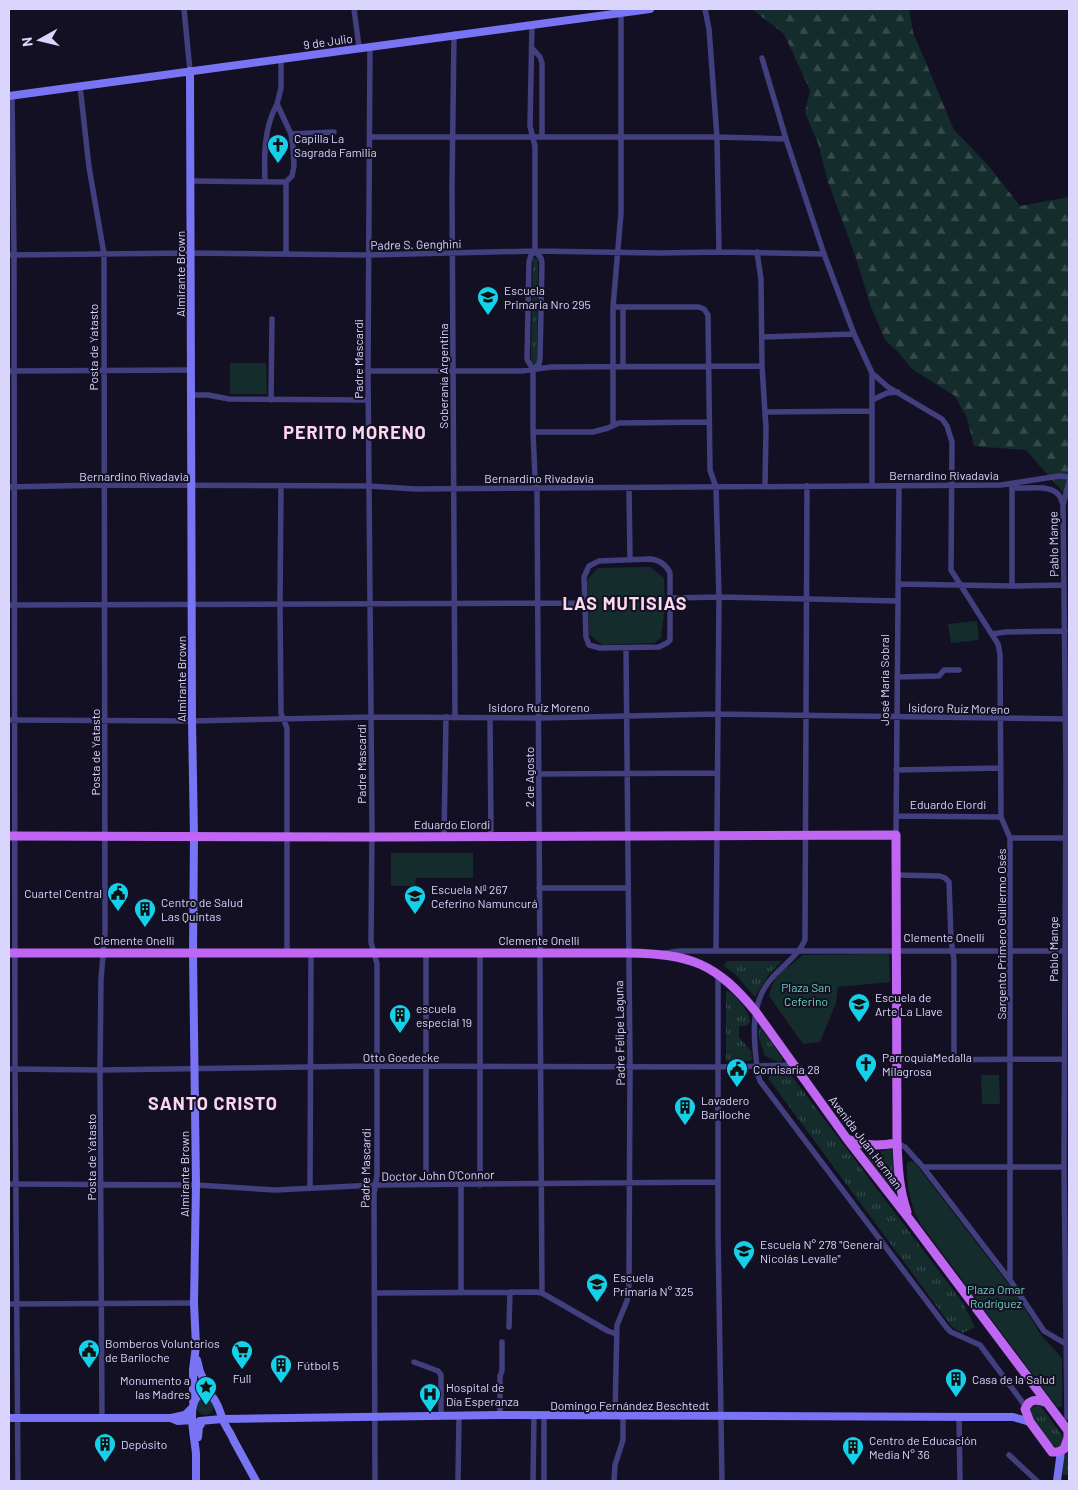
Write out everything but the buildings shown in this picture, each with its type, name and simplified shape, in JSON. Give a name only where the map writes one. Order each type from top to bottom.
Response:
[{"type":"main road","name":"Eduardo Elordi","points":[[11,836],[372,838],[896,835]]},
{"type":"main road","name":"José María Sobral","points":[[896,835],[898,1173],[902,1196],[910,1220]]},
{"type":"main road","name":"Clemente Onelli","points":[[12,953],[660,953]]},
{"type":"main road","name":"Avenida Juan Herman","points":[[660,953],[694,960],[718,975],[741,993],[846,1139],[910,1220],[1051,1407],[1067,1421]]},
{"type":"main road","points":[[846,1139],[874,1146],[897,1143]]},
{"type":"main road","points":[[1029,1378],[1033,1394],[1027,1406],[1030,1422],[1062,1450],[1068,1438],[1067,1421]]},
{"type":"main road","points":[[1027,1406],[1041,1400],[1051,1407]]},
{"type":"street","name":"Almirante Brown","points":[[184,9],[190,71],[192,181],[192,721],[196,1185],[194,1303],[196,1350],[200,1372],[218,1407],[221,1419],[256,1481]]},
{"type":"street","points":[[354,9],[359,47]]},
{"type":"street","name":"9 de Julio","points":[[10,96],[454,34],[532,25],[594,12],[621,13],[645,9]]},
{"type":"street","points":[[705,9],[709,29],[717,137],[719,252]]},
{"type":"street","points":[[613,426],[613,307],[619,251],[622,138],[621,13]]},
{"type":"street","name":"2 de Agosto","points":[[532,25],[530,126],[535,146],[535,251],[529,262],[527,359],[533,370],[533,432],[537,488],[542,1293]]},
{"type":"street","name":"Soberanía Argentina","points":[[454,34],[452,137],[455,718]]},
{"type":"street","name":"Padre Mascardi","points":[[370,46],[368,486],[372,838],[371,942],[377,964],[376,1185],[374,1194],[375,1481]]},
{"type":"street","name":"2 de Agosto","points":[[532,48],[540,57],[542,63],[542,136]]},
{"type":"street","points":[[265,181],[267,130],[270,116],[277,104],[281,88],[281,58]]},
{"type":"street","points":[[762,58],[786,139],[824,254],[854,334],[872,373],[880,381],[898,392]]},
{"type":"street","name":"Posta de Yatasto","points":[[80,86],[89,167],[104,254],[105,836],[100,1070],[102,1419]]},
{"type":"street","points":[[10,96],[12,255],[12,1184],[16,1304],[18,1481]]},
{"type":"street","points":[[277,104],[291,134],[293,147],[294,166],[292,176],[286,182],[286,254]]},
{"type":"street","points":[[291,134],[334,132]]},
{"type":"street","points":[[370,137],[542,136],[786,139]]},
{"type":"street","points":[[192,181],[286,182]]},
{"type":"street","name":"2 de Agosto","points":[[533,370],[539,364],[540,359],[542,263],[541,258],[535,251]]},
{"type":"street","name":"Padre S. Genghini","points":[[12,255],[191,253],[368,255],[535,251],[824,254]]},
{"type":"street","points":[[757,252],[761,280],[765,486]]},
{"type":"street","points":[[613,307],[699,307],[704,309],[708,315],[710,470],[716,488],[719,597],[716,951]]},
{"type":"street","points":[[623,307],[623,366]]},
{"type":"street","points":[[271,400],[272,319]]},
{"type":"street","points":[[762,337],[854,334]]},
{"type":"street","points":[[368,372],[533,370],[551,367],[762,366]]},
{"type":"street","points":[[11,371],[192,370]]},
{"type":"street","points":[[872,373],[872,486]]},
{"type":"street","points":[[872,400],[887,393],[898,392]]},
{"type":"street","name":"Sargento Primero Guillermo Osés","points":[[898,392],[932,412],[942,419],[947,426],[952,442],[951,570],[998,644],[1000,654],[1001,817],[1010,838],[1012,950],[1010,1280]]},
{"type":"street","points":[[192,395],[208,395],[228,399],[368,400]]},
{"type":"street","points":[[765,412],[872,411]]},
{"type":"street","points":[[533,432],[593,432],[619,423],[709,422]]},
{"type":"street","name":"Bernardino Rivadavia","points":[[1012,486],[1059,476],[1069,476]]},
{"type":"street","name":"Pablo Mange","points":[[1067,1421],[1064,1059],[1067,951],[1065,838],[1068,772],[1065,631],[1067,615],[1064,585],[1063,505],[1069,482]]},
{"type":"street","points":[[281,486],[281,713],[287,728],[287,952]]},
{"type":"street","name":"Bernardino Rivadavia","points":[[12,487],[368,486],[416,489],[1012,486],[1048,488],[1060,496],[1063,505]]},
{"type":"street","points":[[807,486],[805,940],[801,950],[767,983],[762,991],[756,1012],[754,1036],[760,1081],[947,1328],[951,1332],[980,1345],[1027,1406],[1013,1417]]},
{"type":"street","name":"José María Sobral","points":[[896,835],[899,486]]},
{"type":"street","points":[[1012,486],[1012,586]]},
{"type":"street","points":[[629,488],[630,559]]},
{"type":"street","points":[[656,560],[664,564],[670,573],[671,598],[671,635],[667,643],[659,647],[626,648],[600,648],[590,645],[586,637],[584,577],[589,566],[599,561],[656,560]]},
{"type":"street","points":[[898,584],[1064,585]]},
{"type":"street","points":[[671,598],[807,598],[898,601]]},
{"type":"street","points":[[11,605],[585,603]]},
{"type":"street","points":[[992,634],[1065,631]]},
{"type":"street","name":"Padre Felipe Laguna","points":[[614,1481],[615,1465],[623,1440],[619,1416],[616,1334],[619,1318],[627,1301],[629,1284],[630,1067],[626,648]]},
{"type":"street","points":[[897,677],[939,676],[944,670],[959,670]]},
{"type":"street","name":"Isidoro Ruiz Moreno","points":[[11,720],[192,721],[371,717],[539,718],[717,714],[1067,719]]},
{"type":"street","points":[[444,837],[446,717]]},
{"type":"street","points":[[490,718],[491,837]]},
{"type":"street","points":[[896,770],[1001,768]]},
{"type":"street","points":[[538,774],[717,773]]},
{"type":"street","name":"Eduardo Elordi","points":[[896,816],[1001,817]]},
{"type":"street","points":[[1010,838],[1065,838]]},
{"type":"street","points":[[896,875],[940,876],[949,882],[953,950],[954,1060]]},
{"type":"street","points":[[539,888],[628,888]]},
{"type":"street","name":"Clemente Onelli","points":[[660,953],[679,951],[801,950],[1067,951]]},
{"type":"street","points":[[310,1188],[311,952]]},
{"type":"street","points":[[426,952],[426,1185]]},
{"type":"street","points":[[480,953],[480,1185]]},
{"type":"street","points":[[718,975],[718,1182],[722,1481]]},
{"type":"street","points":[[896,1060],[1064,1059]]},
{"type":"street","name":"Otto Goedecke","points":[[12,1069],[100,1070],[376,1066],[718,1067],[793,1065]]},
{"type":"street","points":[[897,1143],[905,1147],[923,1167],[1010,1280],[1044,1331],[1066,1344]]},
{"type":"street","points":[[923,1167],[1064,1167]]},
{"type":"street","name":"Doctor John O'Connor","points":[[12,1184],[196,1185],[275,1190],[376,1185],[718,1182]]},
{"type":"street","points":[[461,1185],[461,1293]]},
{"type":"street","points":[[509,1327],[510,1292]]},
{"type":"street","points":[[374,1293],[542,1293],[616,1334]]},
{"type":"street","points":[[9,1304],[194,1303]]},
{"type":"street","points":[[500,1416],[502,1342]]},
{"type":"street","name":"Almirante Brown","points":[[193,1421],[193,1370],[196,1350]]},
{"type":"street","points":[[414,1362],[438,1371],[441,1375],[442,1416]]},
{"type":"street","points":[[9,1418],[171,1418],[185,1415],[202,1393],[207,1393],[211,1396]]},
{"type":"street","name":"Domingo Fernández Beschtedt","points":[[218,1407],[228,1414],[240,1415],[246,1418]]},
{"type":"street","points":[[533,1481],[534,1415]]},
{"type":"street","points":[[544,1415],[544,1481]]},
{"type":"street","name":"Domingo Fernández Beschtedt","points":[[193,1421],[240,1420],[246,1418],[544,1415],[1013,1417],[1030,1422]]},
{"type":"street","points":[[458,1481],[459,1416]]},
{"type":"street","points":[[959,1417],[960,1481]]},
{"type":"street","points":[[171,1418],[178,1421],[193,1421],[196,1481]]},
{"type":"street","points":[[196,1451],[199,1427],[203,1421]]},
{"type":"street","points":[[1057,1481],[1062,1450]]},
{"type":"street","points":[[1009,1455],[1037,1481]]},
{"type":"green space","points":[[752,9],[909,9],[913,32],[954,130],[988,165],[1020,206],[1069,197],[1069,499],[1026,450],[974,446],[967,418],[955,396],[912,369],[885,340],[871,307],[856,258],[828,182],[818,143],[805,113],[810,90],[784,34]]},
{"type":"green space","points":[[533,258],[538,260],[537,364],[533,365],[531,363]]},
{"type":"green space","points":[[230,363],[266,363],[267,394],[230,394]]},
{"type":"green space","points":[[650,567],[664,578],[665,607],[661,638],[654,643],[602,645],[589,634],[587,580],[598,568]]},
{"type":"green space","points":[[977,621],[979,640],[951,643],[948,624]]},
{"type":"green space","points":[[391,853],[473,853],[473,878],[416,878],[415,886],[391,886]]},
{"type":"green space","name":"Plaza San Ceferino","points":[[889,954],[890,982],[838,987],[836,1003],[820,1042],[803,1044],[769,996],[772,985],[780,973],[803,955]]},
{"type":"green space","points":[[727,961],[782,961],[769,974],[755,997],[735,974],[724,966]]},
{"type":"green space","points":[[726,991],[739,1001],[749,1018],[750,1022],[746,1026],[739,1026],[739,1037],[751,1051],[752,1059],[750,1061],[726,1061]]},
{"type":"green space","points":[[760,1026],[782,1058],[782,1061],[778,1062],[765,1056],[758,1036]]},
{"type":"green space","points":[[772,1074],[791,1075],[963,1303],[975,1327],[963,1333],[952,1327],[768,1078]]},
{"type":"green space","points":[[981,1075],[999,1075],[1000,1104],[982,1104]]},
{"type":"green space","points":[[892,1149],[895,1185],[889,1187],[867,1156],[870,1153]]},
{"type":"green space","name":"Plaza Omar Rodríguez","points":[[911,1161],[915,1163],[1016,1294],[1041,1335],[1062,1358],[1062,1407],[1057,1407],[919,1222],[911,1201],[907,1179],[907,1163]]},
{"type":"green space","points":[[205,1397],[211,1400],[214,1406],[211,1412],[205,1415],[199,1412],[196,1406],[199,1400]]},
{"type":"green space","points":[[1040,1405],[1064,1438],[1063,1444],[1058,1447],[1050,1442],[1033,1419],[1030,1409]]},
{"type":"green space","points":[[1069,1452],[1069,1475],[1063,1475],[1062,1458]]},
{"type":"waterway","points":[[1068,1454],[1069,1459]]},
{"type":"place","name":"Capilla La Sagrada Familia","points":[[278,164]]},
{"type":"place","name":"Escuela Primaria Nro 295","points":[[488,316]]},
{"type":"place","name":"Cuartel Central","points":[[118,912]]},
{"type":"place","name":"Escuela Nº 267 Ceferino Namuncurá","points":[[415,915]]},
{"type":"place","name":"Centro de Salud Las Quintas","points":[[145,928]]},
{"type":"place","name":"Escuela de Arte La Llave","points":[[859,1023]]},
{"type":"place","name":"escuela especial 19","points":[[400,1034]]},
{"type":"place","name":"ParroquiaMedalla Milagrosa","points":[[866,1083]]},
{"type":"place","name":"Comisaría 28","points":[[737,1088]]},
{"type":"place","name":"Lavadero Bariloche","points":[[685,1126]]},
{"type":"place","name":"Escuela N° 278 \"General Nicolás Levalle\"","points":[[744,1270]]},
{"type":"place","name":"Escuela Primaria N° 325","points":[[597,1303]]},
{"type":"place","name":"Bomberos Voluntarios de Bariloche","points":[[89,1369]]},
{"type":"place","name":"Full","points":[[242,1370]]},
{"type":"place","name":"Fútbol 5","points":[[281,1384]]},
{"type":"place","name":"Casa de la Salud","points":[[956,1398]]},
{"type":"place","name":"Monumento a las Madres","points":[[206,1406]]},
{"type":"place","name":"Hospital de Día Esperanza","points":[[430,1413]]},
{"type":"place","name":"Depósito","points":[[105,1463]]},
{"type":"place","name":"Centro de Educación Media N° 36","points":[[853,1466]]},
{"type":"district","name":"PERITO MORENO","points":[[355,432]]},
{"type":"district","name":"LAS MUTISIAS","points":[[625,603]]},
{"type":"district","name":"SANTO CRISTO","points":[[213,1103]]}]
